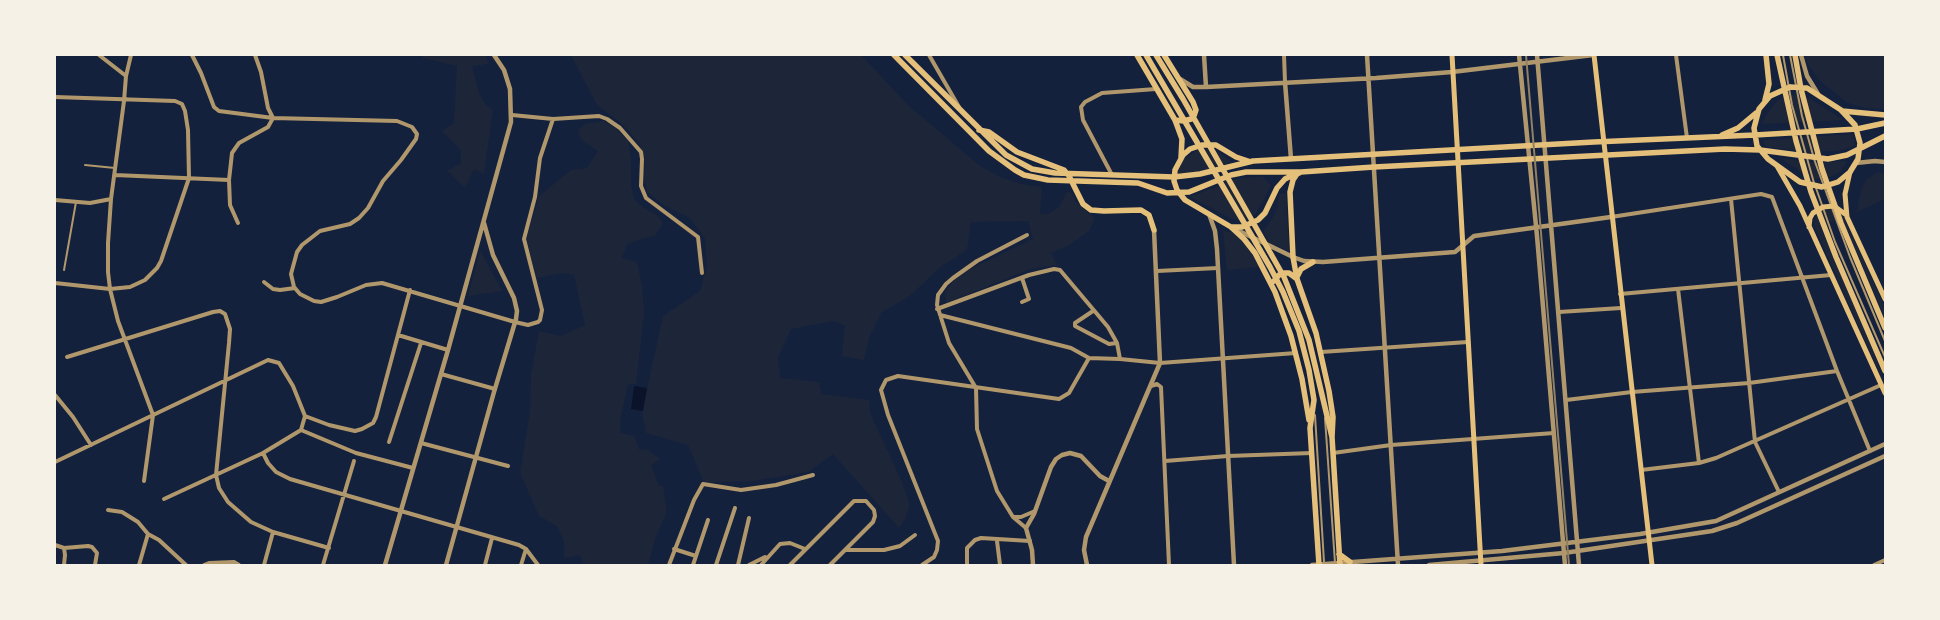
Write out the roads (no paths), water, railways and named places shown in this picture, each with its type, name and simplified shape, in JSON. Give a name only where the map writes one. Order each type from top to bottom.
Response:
[{"type":"main road","points":[[894,55],[989,151],[1014,170],[1048,180],[1138,184],[1151,186],[1167,193],[1180,194],[1237,174],[1301,172],[1374,166],[1725,149],[1760,150],[1828,158],[1840,157],[1860,150],[1885,136]]},
{"type":"main road","points":[[905,55],[1006,155],[1032,169],[1056,173],[1174,177],[1200,174],[1253,161]]},
{"type":"main road","points":[[1137,55],[1175,120],[1182,139],[1181,158]]},
{"type":"main road","points":[[1146,55],[1274,275],[1296,325],[1309,370],[1314,400],[1310,428]]},
{"type":"main road","points":[[1156,55],[1284,277],[1306,328],[1332,437]]},
{"type":"main road","points":[[1164,55],[1195,106],[1196,113],[1187,120],[1175,120]]},
{"type":"main road","points":[[1452,55],[1480,563]]},
{"type":"main road","points":[[1593,55],[1652,565]]},
{"type":"main road","points":[[1766,55],[1769,79],[1768,95],[1755,119],[1755,135],[1760,150],[1777,166],[1800,182],[1815,187],[1834,184],[1850,172]]},
{"type":"main road","points":[[1777,55],[1796,141],[1812,192],[1866,320],[1885,371]]},
{"type":"main road","points":[[1795,55],[1801,89],[1822,168],[1877,315],[1885,328]]},
{"type":"main road","points":[[1765,101],[1778,91],[1790,87],[1807,88],[1841,110],[1851,119],[1860,142],[1860,150],[1856,163],[1850,172],[1844,194],[1847,217]]},
{"type":"main road","points":[[1717,136],[1743,124],[1759,110]]},
{"type":"main road","points":[[1841,110],[1885,115]]},
{"type":"main road","points":[[1321,565],[1310,428],[1296,354],[1273,288],[1255,253],[1231,227],[1189,202],[1180,194],[1174,177],[1175,170],[1181,158],[1190,150],[1207,144],[1216,145],[1242,160],[1253,161],[1545,144],[1856,129],[1885,123]]},
{"type":"main road","points":[[979,130],[989,132],[1017,152],[1064,170],[1083,204],[1091,210],[1099,212],[1141,210],[1149,215],[1154,230]]},
{"type":"main road","points":[[1777,166],[1794,196],[1885,393]]},
{"type":"main road","points":[[1166,177],[1175,170]]},
{"type":"main road","points":[[1231,227],[1242,227],[1258,220],[1265,213],[1277,188],[1288,177],[1301,172]]},
{"type":"main road","points":[[1301,172],[1293,180],[1290,192],[1293,257],[1297,279],[1321,352],[1333,417],[1332,437],[1339,554],[1337,564]]},
{"type":"main road","points":[[1810,230],[1810,218],[1817,209],[1828,205],[1839,208],[1847,217],[1885,299]]},
{"type":"main road","points":[[1297,279],[1301,269],[1313,262]]},
{"type":"main road","points":[[1273,288],[1276,278],[1284,273],[1289,273],[1297,279]]},
{"type":"main road","points":[[1339,554],[1350,562]]},
{"type":"street","points":[[99,55],[126,76]]},
{"type":"street","points":[[131,55],[126,76],[111,198],[107,257],[110,289],[125,340],[153,415],[144,481]]},
{"type":"street","points":[[192,55],[214,106],[219,111],[273,118],[397,121],[412,127],[417,134],[416,139],[383,180],[368,208],[359,218],[350,224],[320,231],[302,245],[293,262],[291,274],[295,289],[307,298],[321,302],[374,283],[410,290],[515,322],[528,324],[538,322],[542,310],[524,239],[535,197],[540,158],[553,119]]},
{"type":"street","points":[[255,55],[261,72],[268,108],[273,118]]},
{"type":"street","points":[[385,565],[448,350],[512,115],[508,80],[494,55]]},
{"type":"street","points":[[928,55],[963,114]]},
{"type":"street","points":[[1204,55],[1206,87]]},
{"type":"street","points":[[1284,55],[1291,159]]},
{"type":"street","points":[[1366,55],[1398,565]]},
{"type":"street","points":[[1519,55],[1565,565]]},
{"type":"street","points":[[1537,55],[1579,565]]},
{"type":"street","points":[[1177,78],[1189,85],[1206,87],[1452,72],[1593,55]]},
{"type":"street","points":[[1676,55],[1687,138]]},
{"type":"street","points":[[1801,55],[1807,76],[1818,95]]},
{"type":"street","points":[[1112,175],[1083,120],[1081,107],[1085,102],[1102,93],[1156,89]]},
{"type":"street","points":[[55,97],[176,101],[182,104],[188,130],[189,178],[161,261],[145,280],[130,287],[110,289],[55,283]]},
{"type":"street","points":[[512,115],[553,119],[600,116],[620,128],[640,152],[642,159],[641,186],[646,198],[698,237],[702,273]]},
{"type":"street","points":[[238,223],[230,204],[229,180],[232,153],[245,138],[268,127],[273,118]]},
{"type":"street","points":[[1856,163],[1885,162]]},
{"type":"street","points":[[115,175],[229,180]]},
{"type":"street","points":[[1231,227],[1293,257],[1313,262],[1453,252],[1474,236],[1761,194],[1768,195],[1775,202],[1801,278],[1848,400],[1870,451]]},
{"type":"street","points":[[55,200],[90,202],[111,198]]},
{"type":"street","points":[[1731,199],[1756,442],[1779,492]]},
{"type":"street","points":[[1209,214],[1215,231],[1218,268],[1234,565]]},
{"type":"street","points":[[446,565],[515,322],[515,302],[493,255],[484,222]]},
{"type":"street","points":[[1087,565],[1084,550],[1086,537],[1160,363],[1154,230]]},
{"type":"street","points":[[1027,235],[977,261],[953,278],[946,284],[938,296],[937,309],[949,342],[976,388],[976,417],[982,448],[997,491],[1013,517],[1026,528],[1030,541],[1033,565]]},
{"type":"street","points":[[1157,271],[1218,268]]},
{"type":"street","points":[[937,309],[1049,269],[1060,270],[1108,327],[1117,343],[1120,359]]},
{"type":"street","points":[[1620,294],[1831,275]]},
{"type":"street","points":[[1022,278],[1029,299],[1022,302]]},
{"type":"street","points":[[264,282],[276,290],[295,289]]},
{"type":"street","points":[[1678,289],[1699,463]]},
{"type":"street","points":[[305,416],[355,431],[372,423],[376,417],[410,290]]},
{"type":"street","points":[[1559,312],[1621,308]]},
{"type":"street","points":[[1093,311],[1075,323],[1075,326],[1109,344],[1117,343]]},
{"type":"street","points":[[67,357],[214,312],[225,314],[230,329],[216,475],[219,488],[228,502],[251,522],[273,532],[329,548]]},
{"type":"street","points":[[940,315],[1071,348],[1089,358],[1160,363],[1296,354]]},
{"type":"street","points":[[398,335],[448,350]]},
{"type":"street","points":[[1321,352],[1468,342]]},
{"type":"street","points":[[389,442],[421,343]]},
{"type":"street","points":[[922,565],[934,557],[938,541],[892,429],[881,390],[886,380],[898,376],[1059,399],[1069,392],[1089,358]]},
{"type":"street","points":[[55,462],[268,360],[279,363],[285,371],[305,416],[301,430],[263,453],[164,499]]},
{"type":"street","points":[[1566,400],[1632,392],[1749,382],[1837,371]]},
{"type":"street","points":[[441,374],[495,388]]},
{"type":"street","points":[[1150,386],[1157,384],[1161,387],[1169,565]]},
{"type":"street","points":[[1641,470],[1699,463],[1756,442],[1881,385]]},
{"type":"street","points":[[55,395],[73,417],[91,445]]},
{"type":"street","points":[[301,430],[356,453],[414,468]]},
{"type":"street","points":[[1333,453],[1391,445],[1554,433]]},
{"type":"street","points":[[421,443],[508,466]]},
{"type":"street","points":[[1312,565],[1480,552],[1577,542],[1716,522],[1885,444]]},
{"type":"street","points":[[263,453],[268,463],[276,472],[290,480],[345,494],[519,545],[526,550],[538,565]]},
{"type":"street","points":[[1026,528],[1036,510],[1051,467],[1062,454],[1070,453],[1081,456],[1100,476],[1109,480]]},
{"type":"street","points":[[1165,461],[1228,456],[1312,453]]},
{"type":"street","points":[[1430,565],[1480,563],[1564,553],[1712,531],[1755,515],[1885,456]]},
{"type":"street","points":[[324,565],[354,461]]},
{"type":"street","points":[[669,565],[694,500],[703,484],[741,490],[776,485],[813,475]]},
{"type":"street","points":[[790,565],[854,501],[866,501],[871,505],[875,516],[873,522],[830,565]]},
{"type":"street","points":[[1755,515],[1754,508],[1760,502]]},
{"type":"street","points":[[716,565],[735,508]]},
{"type":"street","points":[[108,510],[122,512],[130,516],[148,534],[158,540],[186,565]]},
{"type":"street","points":[[1013,517],[1021,517],[1036,510]]},
{"type":"street","points":[[738,565],[749,518]]},
{"type":"street","points":[[693,565],[708,520]]},
{"type":"street","points":[[264,565],[273,532]]},
{"type":"street","points":[[139,565],[148,534]]},
{"type":"street","points":[[845,550],[884,550],[900,546],[915,535]]},
{"type":"street","points":[[485,565],[492,538]]},
{"type":"street","points":[[967,565],[967,548],[970,544],[981,538],[1030,541]]},
{"type":"street","points":[[997,540],[1000,565]]},
{"type":"street","points":[[761,565],[767,556],[780,544],[790,543],[805,549]]},
{"type":"street","points":[[55,545],[64,548],[88,546],[96,550],[95,565]]},
{"type":"street","points":[[64,548],[66,555],[64,565]]},
{"type":"street","points":[[674,549],[696,556]]},
{"type":"street","points":[[521,565],[526,550]]},
{"type":"street","points":[[749,565],[767,556]]},
{"type":"street","points":[[1874,565],[1885,561]]},
{"type":"street","points":[[204,565],[220,562],[234,562],[239,565]]},
{"type":"lane","points":[[1783,55],[1792,105],[1814,182],[1835,242],[1866,320],[1885,357]]},
{"type":"lane","points":[[1790,55],[1802,116],[1814,160],[1829,203],[1877,315],[1885,341]]},
{"type":"lane","points":[[85,165],[115,168]]},
{"type":"lane","points":[[64,270],[76,202]]},
{"type":"lane","points":[[1314,400],[1321,565]]},
{"type":"lane","points":[[1324,408],[1337,564]]},
{"type":"railway","points":[[1526,55],[1569,565]]}]
